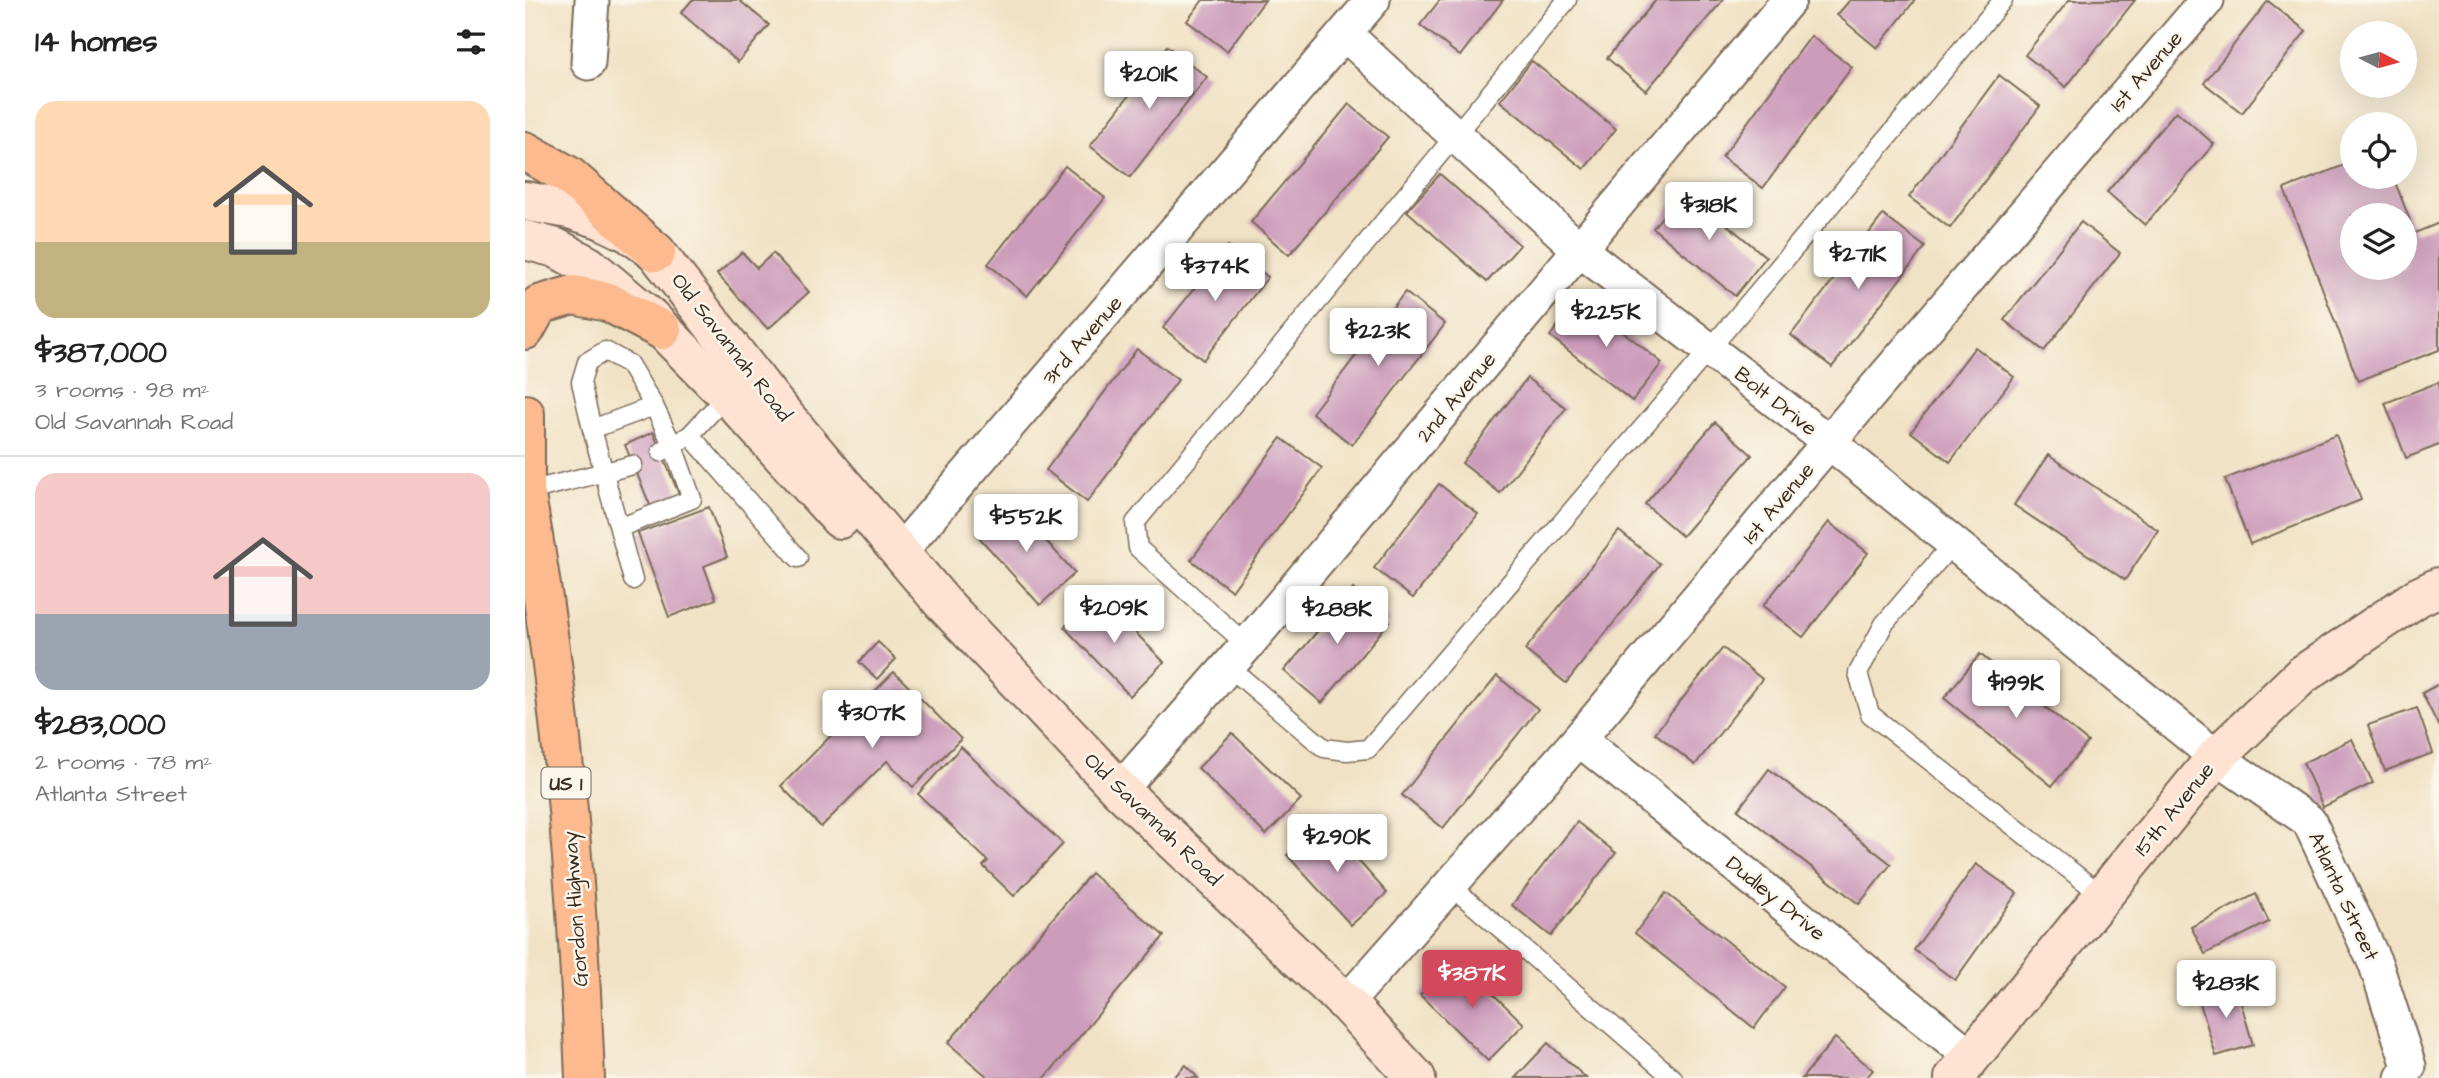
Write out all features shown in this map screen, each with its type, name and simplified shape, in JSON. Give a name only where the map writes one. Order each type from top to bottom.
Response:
[{"type":"highway","points":[[525,150],[569,176],[656,252]]},
{"type":"highway","points":[[525,330],[539,305],[573,295],[608,302],[662,330]]},
{"type":"highway","name":"Gordon Highway","points":[[525,414],[525,491],[541,578],[563,740],[585,1078]]},
{"type":"street","points":[[588,63],[592,0]]},
{"type":"street","name":"3rd Avenue","points":[[899,553],[1373,0]]},
{"type":"street","name":"2nd Avenue","points":[[1120,790],[1238,655],[1789,0]]},
{"type":"street","name":"1st Avenue","points":[[1346,1003],[1579,739],[2207,0]]},
{"type":"street","name":"Bolt Drive","points":[[1345,34],[1580,250],[1829,442],[2217,757]]},
{"type":"street","name":"Old Savannah Road","points":[[525,201],[569,209],[600,219],[629,233],[656,252],[765,391],[942,602],[1120,790],[1346,1003],[1416,1078]]},
{"type":"street","name":"Old Savannah Road","points":[[525,240],[556,248],[589,265],[662,330],[727,396],[843,523],[899,553]]},
{"type":"street","name":"15th Avenue","points":[[1963,1068],[2217,757],[2302,675],[2418,597],[2439,587]]},
{"type":"street","name":"Dudley Drive","points":[[1579,739],[1963,1068]]},
{"type":"street","name":"Atlanta Street","points":[[2217,757],[2309,821],[2376,965],[2409,1066],[2402,1078]]},
{"type":"lane","points":[[1567,0],[1135,523],[1138,548],[1324,748],[1347,751],[1368,749],[2003,0]]},
{"type":"lane","points":[[619,528],[692,499],[667,449],[654,406],[629,364],[605,351],[587,362],[581,382],[592,429],[633,580]]},
{"type":"lane","points":[[667,449],[690,435],[727,396]]},
{"type":"lane","points":[[592,429],[654,406]]},
{"type":"lane","points":[[690,435],[798,558]]},
{"type":"lane","points":[[525,491],[605,474],[633,465]]},
{"type":"lane","points":[[1953,543],[1884,624],[1858,673],[1870,714],[2103,896]]},
{"type":"lane","points":[[1450,885],[1672,1078]]},
{"type":"building","points":[[692,0],[739,0],[769,25],[738,62],[681,13]]},
{"type":"building","points":[[1203,0],[1265,0],[1227,51],[1187,21]]},
{"type":"building","points":[[1440,0],[1503,0],[1460,56],[1420,25]]},
{"type":"building","points":[[1656,0],[1723,0],[1646,91],[1607,58]]},
{"type":"building","points":[[1850,0],[1915,0],[1877,48],[1837,15]]},
{"type":"building","points":[[2069,0],[2135,0],[2066,87],[2025,55]]},
{"type":"building","points":[[2268,1],[2306,31],[2242,113],[2204,83]]},
{"type":"building","points":[[1811,36],[1852,67],[1763,188],[1722,157]]},
{"type":"building","points":[[1167,46],[1207,77],[1130,177],[1090,146]]},
{"type":"building","points":[[1532,61],[1616,129],[1584,169],[1500,101]]},
{"type":"building","points":[[1999,75],[2040,106],[1950,228],[1909,197]]},
{"type":"building","points":[[1349,104],[1388,137],[1289,255],[1251,222]]},
{"type":"building","points":[[2176,111],[2214,144],[2145,225],[2107,192]]},
{"type":"building","points":[[1065,166],[1105,198],[1027,296],[988,264]]},
{"type":"building","points":[[2340,167],[2340,189],[2398,189],[2403,203],[2340,203],[2340,280],[2417,280],[2417,232],[2439,223],[2439,350],[2358,381],[2284,189]]},
{"type":"building","points":[[1440,174],[1520,245],[1487,282],[1407,211]]},
{"type":"building","points":[[1684,189],[1766,257],[1735,296],[1653,228]]},
{"type":"building","points":[[1883,215],[1925,247],[1832,367],[1791,335]]},
{"type":"building","points":[[2081,222],[2120,253],[2044,351],[2004,320]]},
{"type":"building","points":[[1228,246],[1268,277],[1203,360],[1163,328]]},
{"type":"building","points":[[742,252],[757,268],[773,253],[809,292],[768,329],[717,274]]},
{"type":"building","points":[[1405,292],[1445,324],[1352,445],[1312,413]]},
{"type":"building","points":[[1580,297],[1662,363],[1632,401],[1550,336]]},
{"type":"building","points":[[1975,347],[2014,377],[1950,462],[1911,432]]},
{"type":"building","points":[[1137,349],[1178,380],[1087,502],[1046,470]]},
{"type":"building","points":[[1527,378],[1566,408],[1500,493],[1462,463]]},
{"type":"building","points":[[2439,382],[2439,445],[2406,458],[2385,403]]},
{"type":"building","points":[[1715,422],[1752,455],[1682,536],[1645,504]]},
{"type":"building","points":[[653,432],[681,499],[652,510],[625,445]]},
{"type":"building","points":[[2336,435],[2361,500],[2250,544],[2225,479]]},
{"type":"building","points":[[1281,438],[1322,468],[1232,591],[1191,560]]},
{"type":"building","points":[[2048,455],[2158,530],[2125,580],[2014,505]]},
{"type":"building","points":[[1439,484],[1478,514],[1413,598],[1374,568]]},
{"type":"building","points":[[1012,503],[1075,573],[1040,605],[977,535]]},
{"type":"building","points":[[709,507],[727,557],[704,566],[716,599],[669,617],[638,533]]},
{"type":"building","points":[[1829,522],[1868,553],[1803,637],[1763,606]]},
{"type":"building","points":[[1619,531],[1660,564],[1566,683],[1525,650]]},
{"type":"building","points":[[1353,589],[1390,621],[1322,703],[1284,671]]},
{"type":"building","points":[[1098,594],[1164,662],[1130,696],[1064,627]]},
{"type":"building","points":[[878,642],[896,659],[877,679],[859,662]]},
{"type":"building","points":[[1723,648],[1762,679],[1695,765],[1655,733]]},
{"type":"building","points":[[1980,654],[2088,742],[2052,786],[1944,698]]},
{"type":"building","points":[[894,672],[961,739],[913,787],[887,761],[821,827],[781,786]]},
{"type":"building","points":[[1497,676],[1538,709],[1443,828],[1402,795]]},
{"type":"building","points":[[2439,684],[2439,727],[2422,693]]},
{"type":"building","points":[[2417,708],[2433,753],[2385,771],[2368,725]]},
{"type":"building","points":[[1232,733],[1301,799],[1266,835],[1198,768]]},
{"type":"building","points":[[2352,739],[2373,783],[2323,807],[2303,763]]},
{"type":"building","points":[[961,747],[1063,844],[1014,896],[983,866],[988,861],[918,794]]},
{"type":"building","points":[[1769,769],[1891,864],[1859,904],[1738,810]]},
{"type":"building","points":[[1324,822],[1387,893],[1351,925],[1287,855]]},
{"type":"building","points":[[1577,822],[1616,853],[1551,936],[1512,905]]},
{"type":"building","points":[[1976,864],[2017,893],[1955,980],[1914,950]]},
{"type":"building","points":[[1091,873],[1164,936],[1045,1078],[989,1078],[948,1043]]},
{"type":"building","points":[[1666,893],[1785,987],[1754,1028],[1635,933]]},
{"type":"building","points":[[2256,894],[2269,922],[2205,954],[2191,927]]},
{"type":"building","points":[[1456,958],[1524,1024],[1488,1061],[1420,995]]},
{"type":"building","points":[[2236,985],[2253,1045],[2216,1056],[2198,996]]},
{"type":"building","points":[[1835,1038],[1873,1070],[1866,1078],[1802,1078]]},
{"type":"building","points":[[1548,1043],[1586,1078],[1515,1078]]},
{"type":"building","points":[[1186,1065],[1198,1078],[1173,1078]]}]
